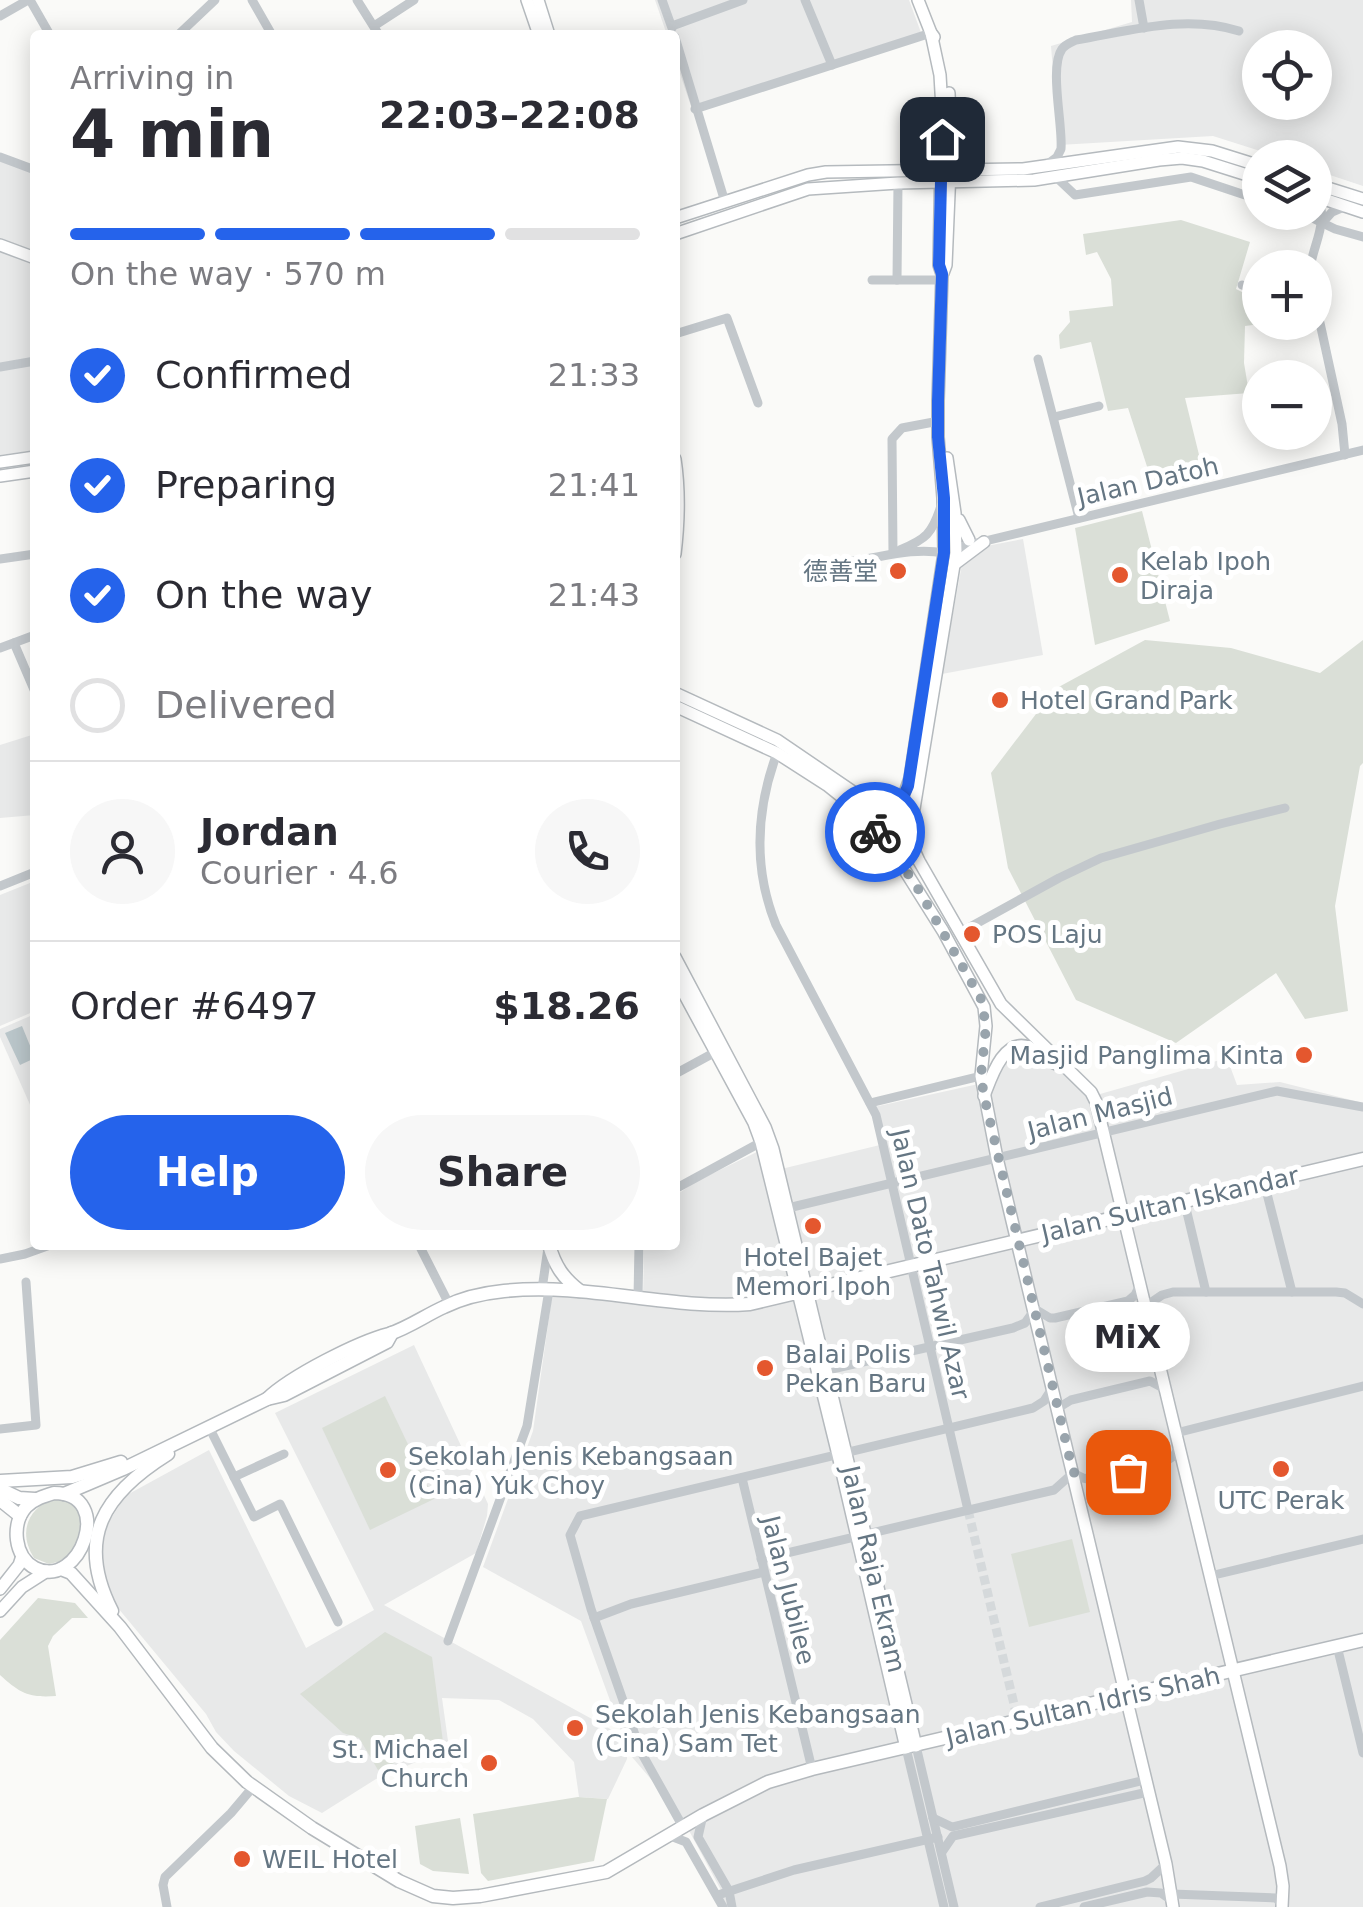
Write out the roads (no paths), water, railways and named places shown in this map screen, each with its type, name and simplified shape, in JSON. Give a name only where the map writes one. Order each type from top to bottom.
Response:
[{"type":"highway","name":"Jalan Sultan Iskandar","points":[[64,1494],[267,1398],[284,1395],[367,1353],[386,1342],[392,1333],[448,1304],[502,1291],[545,1290],[669,1302],[760,1302],[1363,1159]]},
{"type":"highway","points":[[551,1250],[562,1276],[583,1293]]},
{"type":"highway","points":[[120,1627],[102,1590],[96,1566],[96,1543],[103,1519],[134,1477],[229,1418]]},
{"type":"highway","points":[[0,1481],[51,1479],[95,1471],[205,1424],[229,1418]]},
{"type":"highway","points":[[0,1489],[19,1498],[36,1499]]},
{"type":"highway","points":[[64,1494],[80,1504],[86,1515],[88,1526],[80,1550],[72,1561],[54,1570],[36,1568],[22,1556],[16,1538],[20,1516],[36,1499],[64,1494]]},
{"type":"highway","points":[[0,1500],[20,1516]]},
{"type":"highway","name":"Jalan Sultan Idris Shah","points":[[54,1570],[71,1573],[120,1627],[219,1756],[253,1787],[328,1838],[415,1889],[453,1898],[606,1872],[768,1782],[812,1769],[1363,1640]]},
{"type":"highway","points":[[219,1756],[236,1760],[253,1777],[309,1816],[328,1838]]},
{"type":"main road","points":[[527,0],[537,30]]},
{"type":"main road","points":[[538,0],[547,30]]},
{"type":"main road","points":[[918,0],[931,34],[942,90],[946,176],[939,265],[942,277],[938,421],[949,500],[956,546],[918,753],[906,793],[878,817],[874,830],[881,841],[901,844],[909,831],[918,753],[938,592],[956,546],[963,531],[949,500]]},
{"type":"main road","points":[[680,232],[808,189],[1041,168],[1178,147],[1212,151],[1242,160]]},
{"type":"main road","points":[[680,216],[826,172],[1023,181],[1193,158],[1242,173]]},
{"type":"main road","points":[[1332,194],[1363,199]]},
{"type":"main road","points":[[1332,199],[1363,212]]},
{"type":"main road","points":[[0,245],[30,256]]},
{"type":"main road","points":[[0,462],[30,458]]},
{"type":"main road","points":[[0,476],[30,472]]},
{"type":"main road","points":[[954,565],[984,542]]},
{"type":"main road","points":[[680,695],[777,740],[865,800],[905,816],[919,860],[1001,1004],[1091,1092],[1099,1110],[1282,1875],[1282,1906]]},
{"type":"main road","points":[[680,708],[777,754],[845,798],[904,868],[981,999],[986,1026],[981,1076],[997,1158],[1173,1901]]},
{"type":"main road","points":[[680,968],[765,1140],[788,1208],[803,1291]]},
{"type":"main road","points":[[680,985],[719,1050]]},
{"type":"main road","points":[[984,1096],[1001,1059],[1014,1047],[1030,1047],[1061,1065]]},
{"type":"main road","points":[[765,1140],[803,1291]]},
{"type":"main road","name":"Jalan Raja Ekram","points":[[803,1291],[911,1747]]},
{"type":"main road","points":[[0,1589],[22,1556]]},
{"type":"main road","points":[[0,1611],[22,1587],[54,1570]]},
{"type":"street","points":[[0,16],[29,0],[47,30]]},
{"type":"street","points":[[183,30],[215,0]]},
{"type":"street","points":[[252,0],[269,30]]},
{"type":"street","points":[[357,0],[376,30],[414,0]]},
{"type":"street","points":[[662,0],[673,30]]},
{"type":"street","points":[[680,30],[743,0]]},
{"type":"street","points":[[805,0],[832,65]]},
{"type":"street","points":[[1140,0],[1144,28]]},
{"type":"street","points":[[1041,168],[1057,157],[1062,140],[1057,83],[1064,46],[1076,40],[1191,22],[1239,30]]},
{"type":"street","points":[[695,109],[931,34]]},
{"type":"street","points":[[680,55],[725,202]]},
{"type":"street","points":[[1062,140],[1071,152],[1086,160]]},
{"type":"street","points":[[0,157],[30,168]]},
{"type":"street","points":[[1191,177],[1193,158]]},
{"type":"street","points":[[1056,177],[1075,195],[1191,177],[1242,194]]},
{"type":"street","points":[[897,280],[898,183]]},
{"type":"street","points":[[1332,212],[1346,206]]},
{"type":"street","points":[[1332,226],[1363,238]]},
{"type":"street","points":[[872,280],[942,277]]},
{"type":"street","points":[[680,332],[727,318],[758,403]]},
{"type":"street","points":[[1324,340],[1345,454]]},
{"type":"street","points":[[1038,360],[1078,518]]},
{"type":"street","points":[[0,366],[30,362]]},
{"type":"street","points":[[1054,417],[1100,406]]},
{"type":"street","points":[[893,554],[892,438],[902,428],[938,421]]},
{"type":"street","name":"Jalan Datoh","points":[[812,564],[853,562],[984,542],[1363,450]]},
{"type":"street","name":"Jalan Datoh","points":[[893,554],[927,536],[949,500]]},
{"type":"street","name":"Jalan Datoh","points":[[956,546],[995,534],[1000,536]]},
{"type":"street","points":[[0,559],[30,555]]},
{"type":"street","points":[[0,648],[30,637]]},
{"type":"street","points":[[14,642],[30,680]]},
{"type":"street","name":"Jalan Dato Tahwil Azar","points":[[777,754],[760,815],[760,858],[766,894],[776,925],[880,1127],[968,1510]]},
{"type":"street","points":[[960,932],[1101,858],[1285,808]]},
{"type":"street","points":[[0,886],[30,874]]},
{"type":"street","points":[[680,1071],[719,1050]]},
{"type":"street","points":[[870,1103],[981,1076]]},
{"type":"street","name":"Jalan Masjid","points":[[788,1208],[1276,1090],[1363,1107]]},
{"type":"street","points":[[680,1186],[765,1140]]},
{"type":"street","points":[[1264,1182],[1292,1292]]},
{"type":"street","points":[[1184,1200],[1206,1292]]},
{"type":"street","points":[[0,1259],[36,1250]]},
{"type":"street","points":[[421,1250],[448,1304]]},
{"type":"street","points":[[448,1641],[527,1426],[549,1250]]},
{"type":"street","points":[[638,1298],[640,1250]]},
{"type":"street","points":[[0,1428],[36,1425],[26,1282]]},
{"type":"street","points":[[823,1371],[1013,1328],[1035,1309],[1055,1318],[1128,1301],[1140,1285]]},
{"type":"street","points":[[1146,1306],[1168,1293],[1345,1293],[1362,1300]]},
{"type":"street","points":[[1013,1328],[1026,1329],[1042,1339]]},
{"type":"street","points":[[1033,1408],[1059,1414],[1071,1400],[1150,1382],[1165,1389]]},
{"type":"street","points":[[1176,1432],[1363,1386]]},
{"type":"street","points":[[682,1827],[642,1752],[594,1618],[570,1535],[580,1516],[1033,1408],[1044,1401],[1053,1387]]},
{"type":"street","points":[[211,1431],[254,1518],[280,1504],[338,1622]]},
{"type":"street","points":[[1054,1490],[1073,1472],[1093,1480],[1164,1463],[1179,1447]]},
{"type":"street","points":[[234,1477],[284,1454]]},
{"type":"street","name":"Jalan Jubilee","points":[[742,1478],[812,1769]]},
{"type":"street","points":[[761,1559],[1054,1490],[1080,1502]]},
{"type":"street","points":[[1210,1576],[1363,1538]]},
{"type":"street","points":[[594,1618],[632,1604],[764,1572]]},
{"type":"street","points":[[1337,1646],[1363,1754]]},
{"type":"street","name":"Jalan Raja Ekram","points":[[911,1747],[933,1818],[944,1907]]},
{"type":"street","name":"Jalan Raja Ekram","points":[[911,1747],[954,1907]]},
{"type":"street","points":[[933,1818],[952,1828],[1147,1786]]},
{"type":"street","points":[[942,1852],[953,1836],[1147,1786]]},
{"type":"street","points":[[166,1907],[165,1876],[253,1787]]},
{"type":"street","points":[[703,1815],[698,1837],[723,1893],[723,1907]]},
{"type":"street","points":[[668,1835],[686,1842],[732,1907]]},
{"type":"street","points":[[723,1893],[794,1870],[934,1838]]},
{"type":"street","points":[[1040,1907],[1145,1881],[1166,1864]]},
{"type":"street","points":[[1084,1907],[1147,1892],[1162,1894],[1173,1901],[1276,1898],[1282,1906]]},
{"type":"tunnel","points":[[968,1510],[1018,1721]]},
{"type":"place","name":"德善堂","points":[[898,571]]},
{"type":"place","name":"Kelab Ipoh Diraja","points":[[1120,575]]},
{"type":"place","name":"Hotel Grand Park","points":[[1000,700]]},
{"type":"place","name":"POS Laju","points":[[972,934]]},
{"type":"place","name":"Masjid Panglima Kinta","points":[[1304,1055]]},
{"type":"place","name":"Hotel Bajet Memori Ipoh","points":[[813,1226]]},
{"type":"place","name":"Balai Polis Pekan Baru","points":[[765,1368]]},
{"type":"place","name":"UTC Perak","points":[[1281,1469]]},
{"type":"place","name":"Sekolah Jenis Kebangsaan (Cina) Yuk Choy","points":[[388,1470]]},
{"type":"place","name":"MiX","points":[[1128,1472]]},
{"type":"place","name":"Sekolah Jenis Kebangsaan (Cina) Sam Tet","points":[[575,1728]]},
{"type":"place","name":"St. Michael Church","points":[[489,1763]]},
{"type":"place","name":"WEIL Hotel","points":[[242,1859]]}]
